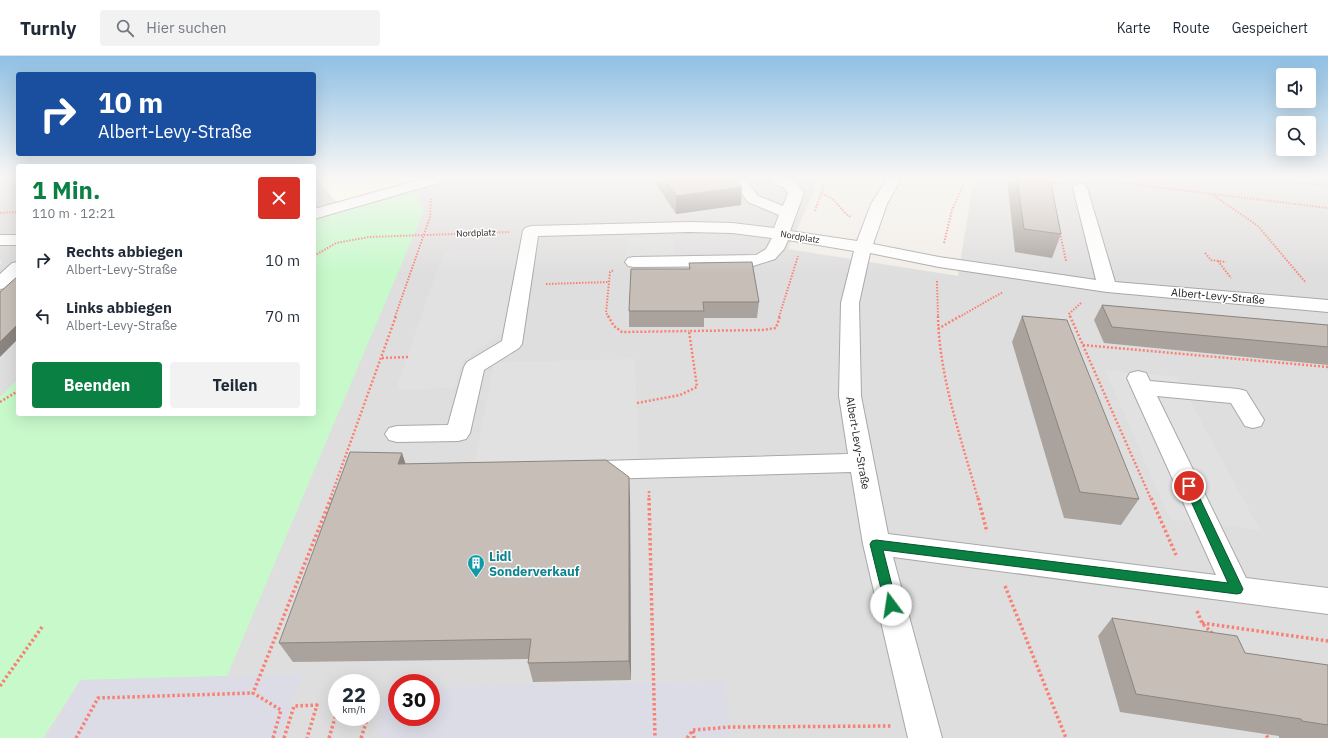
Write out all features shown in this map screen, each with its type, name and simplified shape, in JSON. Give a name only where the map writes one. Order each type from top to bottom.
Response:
[{"type":"street","points":[[634,262],[691,244],[753,260],[765,259],[774,252],[789,213],[783,211]]},
{"type":"street","name":"Albert-Levy-Straße","points":[[877,211],[867,236],[850,303],[850,396],[876,544],[924,732]]},
{"type":"street","points":[[1086,211],[1107,287]]},
{"type":"street","name":"Nordplatz","points":[[531,231],[691,244],[732,228],[804,238],[867,236]]},
{"type":"street","points":[[397,434],[458,433],[474,367],[512,344],[531,231]]},
{"type":"street","name":"Albert-Levy-Straße","points":[[867,236],[939,262],[1015,274],[1107,287],[1328,306]]},
{"type":"street","points":[[0,240],[16,240]]},
{"type":"street","points":[[0,284],[16,269]]},
{"type":"street","points":[[1237,589],[1140,382],[1238,396],[1253,420]]},
{"type":"street","points":[[601,470],[862,463]]},
{"type":"street","points":[[876,544],[1328,601]]},
{"type":"path","points":[[253,693],[318,533],[382,358],[430,217],[430,211]]},
{"type":"path","points":[[634,262],[631,266],[622,266],[610,272],[606,313],[614,326],[622,332],[762,330],[776,328],[783,308],[791,274],[815,211]]},
{"type":"path","points":[[843,211],[867,236]]},
{"type":"path","points":[[951,211],[948,220],[939,262],[937,285],[938,330],[947,384],[994,558],[1066,738]]},
{"type":"path","points":[[1236,211],[1258,226],[1309,286]]},
{"type":"path","points":[[0,213],[16,212]]},
{"type":"path","points":[[1059,226],[1070,281]]},
{"type":"path","name":"Nordplatz","points":[[316,255],[336,243],[369,237],[531,231]]},
{"type":"path","points":[[1205,253],[1211,260],[1226,262]]},
{"type":"path","points":[[1218,261],[1232,280]]},
{"type":"path","points":[[938,330],[1015,285],[1015,274]]},
{"type":"path","points":[[547,284],[609,282]]},
{"type":"path","points":[[1082,302],[1069,314],[1188,583]]},
{"type":"path","points":[[637,404],[680,395],[696,388],[696,372],[689,331]]},
{"type":"path","points":[[1083,345],[1328,367]]},
{"type":"path","points":[[382,358],[408,357]]},
{"type":"path","points":[[0,402],[16,392]]},
{"type":"path","points":[[649,468],[655,738]]},
{"type":"path","points":[[1202,623],[1328,641]]},
{"type":"path","points":[[1206,627],[1217,638]]},
{"type":"path","points":[[0,686],[42,628]]},
{"type":"path","points":[[76,738],[98,698],[253,693],[281,710],[273,738]]},
{"type":"path","points":[[284,738],[294,706],[318,705],[308,738]]},
{"type":"path","points":[[1261,724],[1268,738]]},
{"type":"path","points":[[329,738],[333,726]]},
{"type":"path","points":[[361,738],[365,726]]},
{"type":"path","points":[[687,738],[693,730],[730,727],[924,732]]},
{"type":"path","points":[[693,730],[694,738]]},
{"type":"shaded area","points":[[0,211],[16,211],[16,416],[316,416],[316,211],[805,211],[788,249],[958,276],[969,211],[1328,211],[1328,738],[43,738],[80,680],[0,540],[0,264],[2,262],[0,261]]},
{"type":"shaded area","points":[[673,236],[676,257],[625,259],[625,237]]},
{"type":"shaded area","points":[[519,249],[503,332],[462,362],[454,388],[396,390],[444,251]]},
{"type":"shaded area","points":[[635,359],[639,459],[608,461],[607,481],[471,483],[494,362]]},
{"type":"shaded area","points":[[1105,370],[1177,377],[1260,530],[1170,519]]},
{"type":"shaded area","points":[[303,674],[279,738],[48,738],[80,680]]},
{"type":"shaded area","points":[[725,681],[731,738],[375,738],[378,726],[380,726],[380,720],[388,691],[388,726],[440,726],[440,687]]},
{"type":"green space","points":[[339,211],[424,211],[227,676],[80,680],[43,738],[0,738],[0,397],[16,381],[16,416],[316,416],[316,217]]},
{"type":"building","points":[[1021,211],[1056,211],[1061,234],[1024,229]]},
{"type":"building","points":[[752,262],[759,302],[703,302],[704,311],[629,311],[631,269],[690,269],[689,263]]},
{"type":"building","points":[[16,278],[16,326],[0,342],[0,292]]},
{"type":"building","points":[[1102,305],[1328,325],[1328,347],[1112,327]]},
{"type":"building","points":[[1022,316],[1067,320],[1139,499],[1080,492]]},
{"type":"building","name":"Lidl Sonderverkauf","points":[[350,452],[402,453],[398,464],[606,460],[629,477],[629,661],[528,663],[531,639],[279,643]]},
{"type":"building","points":[[1112,618],[1237,636],[1245,653],[1328,665],[1328,725],[1302,721],[1301,719],[1136,694]]},
{"type":"place","name":"Lidl Sonderverkauf","points":[[476,578]]},
{"type":"route","points":[[891,605],[876,544],[1237,589],[1189,486]]}]
